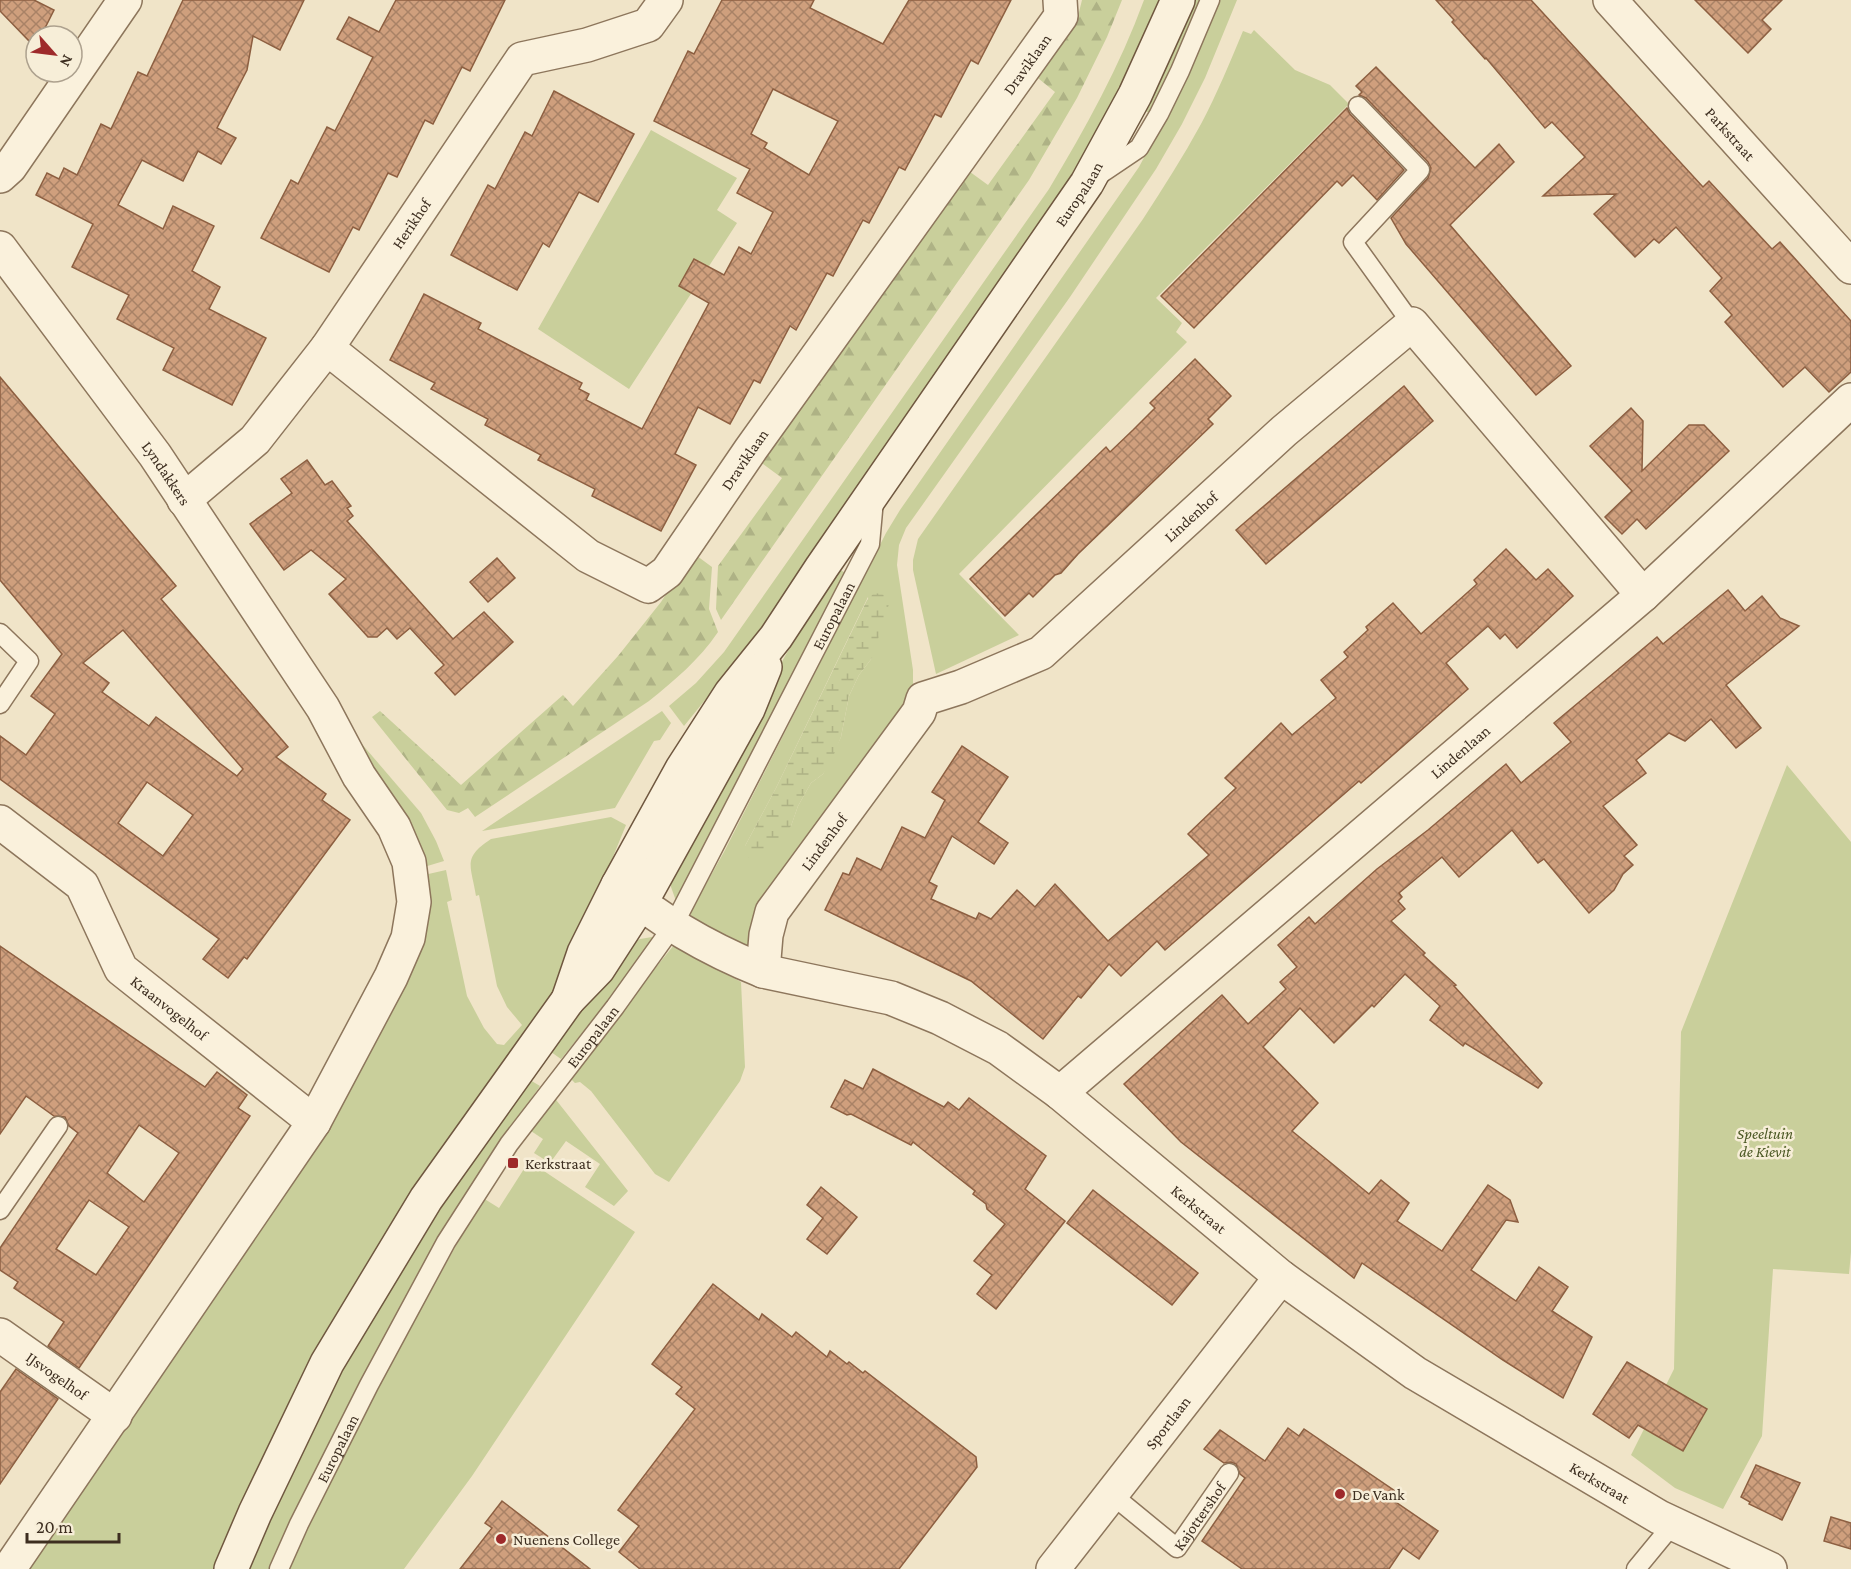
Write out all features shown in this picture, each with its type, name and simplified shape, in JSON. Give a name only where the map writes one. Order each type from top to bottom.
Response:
[{"type":"street","points":[[0,176],[10,167],[125,0]]},
{"type":"street","name":"Herikhof","points":[[184,500],[255,440],[327,348],[522,59],[587,45],[648,25],[666,0]]},
{"type":"street","name":"Draviklaan","points":[[327,348],[588,556],[648,586],[667,572],[687,545],[751,449],[1061,16],[1060,0]]},
{"type":"street","name":"Parkstraat","points":[[1610,0],[1851,267]]},
{"type":"street","name":"Europalaan","points":[[231,1569],[255,1513],[327,1363],[426,1199],[568,1000],[584,953],[629,895],[664,800],[731,693],[776,637],[1087,183],[1135,95],[1177,1]]},
{"type":"street","name":"Lyndakkers","points":[[0,248],[155,455],[323,708],[359,776],[394,827],[409,862],[414,902],[408,938],[314,1122]]},
{"type":"street","points":[[1412,324],[1643,595]]},
{"type":"street","name":"Lindenhof","points":[[763,971],[766,935],[772,912],[919,712],[923,699],[954,690],[1041,653],[1284,431],[1412,324]]},
{"type":"street","name":"Lindenlaan","points":[[1060,1093],[1643,595],[1851,400]]},
{"type":"street","name":"Kraanvogelhof","points":[[0,822],[82,885],[122,969],[314,1122]]},
{"type":"street","name":"Kerkstraat","points":[[629,895],[706,946],[763,971],[891,998],[940,1018],[998,1048],[1060,1093],[1281,1277],[1415,1373],[1659,1517],[1770,1569]]},
{"type":"street","points":[[9,1569],[314,1122]]},
{"type":"street","name":"Sportlaan","points":[[1053,1569],[1281,1277]]},
{"type":"street","name":"IJsvogelhof","points":[[0,1335],[115,1416]]},
{"type":"lane","points":[[1087,183],[1139,148],[1180,71],[1210,0]]},
{"type":"lane","points":[[1358,106],[1420,170],[1353,242],[1412,324]]},
{"type":"lane","name":"Europalaan","points":[[279,1569],[299,1524],[369,1385],[446,1242],[509,1144],[615,1007],[674,926],[870,544],[875,490]]},
{"type":"lane","points":[[0,633],[29,662],[0,704]]},
{"type":"lane","points":[[0,1210],[57,1125]]},
{"type":"lane","name":"Kajottershof","points":[[1111,1494],[1177,1548],[1229,1473]]},
{"type":"lane","points":[[1636,1569],[1673,1524]]},
{"type":"green space","points":[[1082,0],[1122,0],[1107,37],[1077,98],[1029,180],[721,620],[716,609],[718,566],[782,478],[759,461],[966,169],[988,185],[1055,92],[1033,74],[1079,12]]},
{"type":"green space","points":[[1144,0],[1160,0],[1128,75],[1083,160],[761,631],[684,726],[669,706],[696,683],[724,652],[1049,189],[1101,97],[1135,25]]},
{"type":"green space","points":[[1192,0],[1203,0],[1149,113],[1144,110]]},
{"type":"green space","points":[[1220,0],[1237,0],[1205,78],[1156,169],[1070,297],[906,528],[899,545],[897,565],[913,670],[913,698],[751,941],[748,945],[741,946],[691,917],[691,911],[724,852],[886,533],[1139,167],[1194,63]],"holes":[[[868,597],[872,658],[859,675],[849,696],[841,737],[823,774],[811,783],[798,806],[791,826],[745,846],[776,788]]]},
{"type":"green space","points":[[1254,30],[1295,70],[1330,85],[1349,104],[1156,298],[1182,323],[1176,332],[1187,342],[959,574],[1019,635],[936,674],[913,570],[918,539],[1143,219],[1201,124],[1243,31],[1251,34]]},
{"type":"green space","points":[[651,130],[737,178],[717,210],[737,223],[629,389],[538,329]]},
{"type":"green space","points":[[693,553],[712,567],[709,609],[718,632],[703,652],[649,701],[475,817],[468,808],[459,813],[447,810],[372,717],[380,711],[461,785],[563,695],[573,706],[618,656],[661,602]]},
{"type":"green space","points":[[838,569],[846,573],[676,901],[671,887],[671,876],[785,656]]},
{"type":"green space","points":[[874,593],[888,597],[889,604],[872,658],[859,675],[849,696],[841,737],[830,764],[823,774],[811,783],[798,806],[791,826],[762,860],[751,860],[744,852],[745,846],[776,788],[867,600]]},
{"type":"green space","points":[[662,711],[671,723],[660,740],[654,741],[615,808],[482,831]]},
{"type":"green space","points":[[361,743],[421,813],[444,861],[424,867],[358,745]]},
{"type":"green space","name":"Speeltuin de Kievit","points":[[1787,765],[1851,842],[1851,1252],[1849,1274],[1773,1269],[1762,1436],[1723,1509],[1675,1488],[1631,1455],[1674,1369],[1681,1032]]},
{"type":"green space","points":[[611,817],[626,825],[572,957],[560,980],[534,1024],[420,1181],[366,1264],[326,1334],[216,1569],[25,1569],[295,1172],[424,875],[446,870],[452,900],[447,902],[467,996],[484,1028],[497,1044],[504,1045],[522,1025],[507,1007],[497,986],[479,895],[476,896],[472,877],[472,857],[491,839]]},
{"type":"green space","points":[[652,937],[655,939],[634,969],[561,1059],[551,1052],[628,944]]},
{"type":"green space","points":[[674,945],[741,982],[745,1067],[740,1081],[669,1182],[655,1174],[591,1091],[580,1082],[575,1083],[568,1076]]},
{"type":"green space","points":[[530,1080],[540,1086],[481,1172],[271,1569],[248,1569],[319,1413],[384,1290],[424,1229]]},
{"type":"green space","points":[[553,1096],[628,1191],[614,1206],[585,1187],[600,1164],[566,1141],[550,1163],[534,1153],[543,1139],[528,1129]]},
{"type":"green space","points":[[529,1161],[635,1232],[472,1476],[404,1569],[288,1569],[357,1428],[483,1198],[499,1208]]},
{"type":"building","points":[[0,0],[34,0],[54,10],[47,24],[24,24],[24,36],[0,11]]},
{"type":"building","points":[[183,0],[304,0],[280,50],[253,36],[247,70],[217,128],[236,138],[221,164],[198,151],[183,181],[142,160],[118,205],[163,229],[173,206],[214,226],[192,271],[220,287],[209,309],[266,338],[232,405],[163,370],[174,348],[117,319],[129,295],[72,267],[93,224],[36,195],[47,173],[59,179],[64,168],[77,175],[101,124],[111,129],[138,72],[147,76]]},
{"type":"building","points":[[396,0],[505,0],[470,71],[462,67],[433,124],[425,120],[397,177],[388,173],[359,230],[353,227],[329,272],[261,238],[291,180],[298,184],[327,127],[335,131],[373,57],[337,39],[349,17],[379,32]]},
{"type":"building","points":[[722,0],[814,0],[810,8],[883,44],[909,0],[1011,0],[978,64],[971,60],[941,117],[935,114],[905,170],[899,167],[869,223],[863,220],[833,276],[827,273],[796,330],[790,326],[760,383],[754,380],[730,424],[698,407],[675,454],[696,465],[661,531],[592,496],[595,489],[538,460],[541,455],[485,425],[488,419],[431,389],[435,383],[390,360],[424,294],[481,323],[478,329],[582,383],[579,389],[589,394],[586,400],[642,429],[709,303],[679,286],[694,259],[724,275],[739,247],[751,254],[773,212],[737,193],[750,169],[654,121],[688,51],[694,54]],"holes":[[[773,89],[838,121],[809,175],[764,148],[767,143],[751,134]]]},
{"type":"building","points":[[1436,0],[1531,0],[1703,187],[1709,181],[1772,249],[1780,242],[1851,321],[1851,372],[1829,392],[1805,367],[1783,387],[1725,322],[1732,315],[1710,291],[1722,278],[1676,227],[1659,243],[1654,239],[1635,257],[1594,214],[1616,194],[1543,196],[1585,157],[1552,122],[1545,128],[1486,58],[1452,22],[1454,20]]},
{"type":"building","points":[[1695,0],[1782,0],[1762,20],[1771,29],[1748,53]]},
{"type":"building","points":[[1376,67],[1475,168],[1499,144],[1514,162],[1450,225],[1571,366],[1536,395],[1406,244],[1391,218],[1428,178],[1431,168],[1428,162],[1366,98],[1359,95],[1362,92],[1356,86]]},
{"type":"building","points":[[554,91],[634,134],[598,202],[579,192],[549,247],[543,243],[517,290],[451,255],[488,185],[495,189],[525,132],[532,136]]},
{"type":"building","points":[[1347,108],[1350,114],[1404,170],[1377,200],[1353,175],[1342,186],[1337,181],[1194,328],[1161,296]]},
{"type":"building","points":[[1195,359],[1231,396],[1208,419],[1213,424],[1061,573],[1055,575],[1033,597],[1029,593],[1005,616],[970,579],[1106,447],[1110,452],[1133,430],[1155,408],[1150,403]]},
{"type":"building","points":[[0,377],[176,586],[161,599],[288,747],[276,757],[326,794],[322,800],[350,820],[247,959],[244,957],[228,978],[203,959],[219,939],[0,779],[0,736],[26,755],[55,714],[31,696],[62,654],[0,580]],"holes":[[[123,630],[243,769],[237,776],[156,717],[149,726],[102,692],[109,683],[83,663]],[[147,782],[193,815],[163,856],[118,823]]]},
{"type":"building","points":[[1404,386],[1433,421],[1266,564],[1236,530]]},
{"type":"building","points":[[1631,408],[1643,421],[1642,471],[1689,425],[1704,425],[1729,451],[1646,529],[1637,519],[1622,534],[1605,517],[1632,491],[1590,446]]},
{"type":"building","points":[[307,460],[325,485],[332,481],[351,506],[347,508],[353,516],[347,521],[453,639],[484,612],[513,642],[455,695],[435,673],[444,665],[410,628],[397,639],[387,628],[377,637],[368,637],[329,594],[346,579],[311,550],[284,570],[250,524],[292,493],[281,479]]},
{"type":"building","points":[[1506,549],[1536,580],[1548,569],[1573,596],[1517,648],[1505,634],[1500,639],[1488,626],[1446,663],[1468,689],[1165,950],[1157,941],[1121,976],[1109,964],[1081,998],[1078,996],[1043,1039],[971,981],[825,910],[843,873],[849,875],[857,858],[881,870],[902,827],[925,838],[945,800],[932,792],[962,746],[1008,777],[978,822],[1008,843],[994,864],[952,836],[929,882],[937,886],[931,899],[976,919],[979,913],[991,919],[1017,890],[1035,907],[1055,884],[1108,941],[1209,855],[1188,834],[1236,788],[1225,778],[1281,723],[1292,735],[1336,698],[1321,680],[1348,657],[1344,652],[1368,630],[1366,627],[1393,603],[1421,634],[1477,584],[1474,580]]},
{"type":"building","points":[[497,558],[515,578],[488,602],[470,582]]},
{"type":"building","points":[[1728,590],[1745,611],[1762,596],[1780,618],[1799,626],[1726,685],[1761,728],[1736,748],[1711,719],[1685,741],[1669,733],[1636,760],[1646,773],[1603,806],[1637,845],[1624,856],[1633,865],[1623,874],[1614,890],[1589,913],[1544,859],[1538,863],[1512,830],[1459,877],[1442,857],[1399,893],[1402,897],[1398,901],[1405,909],[1391,921],[1456,985],[1454,986],[1542,1083],[1538,1088],[1465,1043],[1463,1046],[1430,1020],[1440,1006],[1405,974],[1374,1007],[1372,1005],[1334,1043],[1300,1008],[1263,1047],[1318,1103],[1292,1131],[1369,1194],[1381,1180],[1409,1203],[1397,1221],[1442,1251],[1488,1185],[1510,1200],[1518,1222],[1506,1220],[1471,1270],[1516,1301],[1539,1267],[1568,1287],[1552,1311],[1592,1337],[1563,1398],[1503,1360],[1362,1263],[1354,1278],[1181,1142],[1124,1084],[1222,995],[1248,1024],[1286,989],[1280,982],[1297,967],[1278,945],[1309,917],[1315,924],[1377,869],[1428,830],[1506,764],[1521,783],[1571,742],[1554,723],[1657,637],[1663,644]]},
{"type":"building","points":[[0,946],[205,1087],[217,1072],[247,1095],[238,1108],[250,1116],[79,1368],[48,1346],[64,1322],[14,1288],[18,1282],[0,1270],[0,1248],[78,1133],[69,1126],[65,1117],[54,1116],[26,1096],[0,1134]],"holes":[[[139,1125],[179,1153],[144,1202],[107,1173]],[[89,1200],[129,1227],[96,1275],[56,1249]]]},
{"type":"building","points":[[873,1069],[944,1107],[948,1102],[959,1110],[969,1098],[1046,1156],[1025,1189],[1065,1221],[996,1309],[977,1294],[992,1275],[974,1261],[1005,1224],[973,1194],[975,1191],[913,1142],[911,1145],[851,1114],[847,1115],[831,1107],[845,1080],[863,1089]]},
{"type":"building","points":[[821,1187],[857,1217],[827,1254],[807,1239],[823,1218],[807,1205]]},
{"type":"building","points":[[1093,1190],[1198,1273],[1172,1305],[1067,1223]]},
{"type":"building","points":[[713,1284],[759,1320],[762,1314],[792,1337],[796,1332],[827,1357],[830,1351],[847,1364],[849,1362],[863,1373],[865,1371],[976,1457],[977,1467],[899,1569],[640,1569],[619,1552],[639,1526],[618,1510],[695,1409],[676,1394],[682,1387],[652,1364]]},
{"type":"building","points":[[1627,1362],[1707,1409],[1683,1451],[1638,1425],[1629,1438],[1593,1414]]},
{"type":"building","points":[[16,1369],[58,1399],[0,1484],[0,1392]]},
{"type":"building","points":[[1288,1428],[1299,1436],[1304,1429],[1395,1491],[1390,1498],[1438,1531],[1419,1559],[1403,1548],[1389,1569],[1242,1569],[1202,1541],[1245,1478],[1240,1474],[1236,1464],[1224,1463],[1204,1449],[1220,1430],[1265,1461]]},
{"type":"building","points":[[1756,1465],[1800,1483],[1782,1520],[1749,1504],[1750,1502],[1741,1497]]},
{"type":"building","name":"Nuenens College","points":[[502,1501],[590,1569],[460,1569],[492,1528],[485,1523]]},
{"type":"building","points":[[1831,1517],[1851,1523],[1851,1549],[1824,1541]]},
{"type":"place","name":"Kerkstraat","points":[[513,1163]]},
{"type":"place","name":"De Vank","points":[[1340,1494]]},
{"type":"place","name":"Nuenens College","points":[[501,1539]]}]
